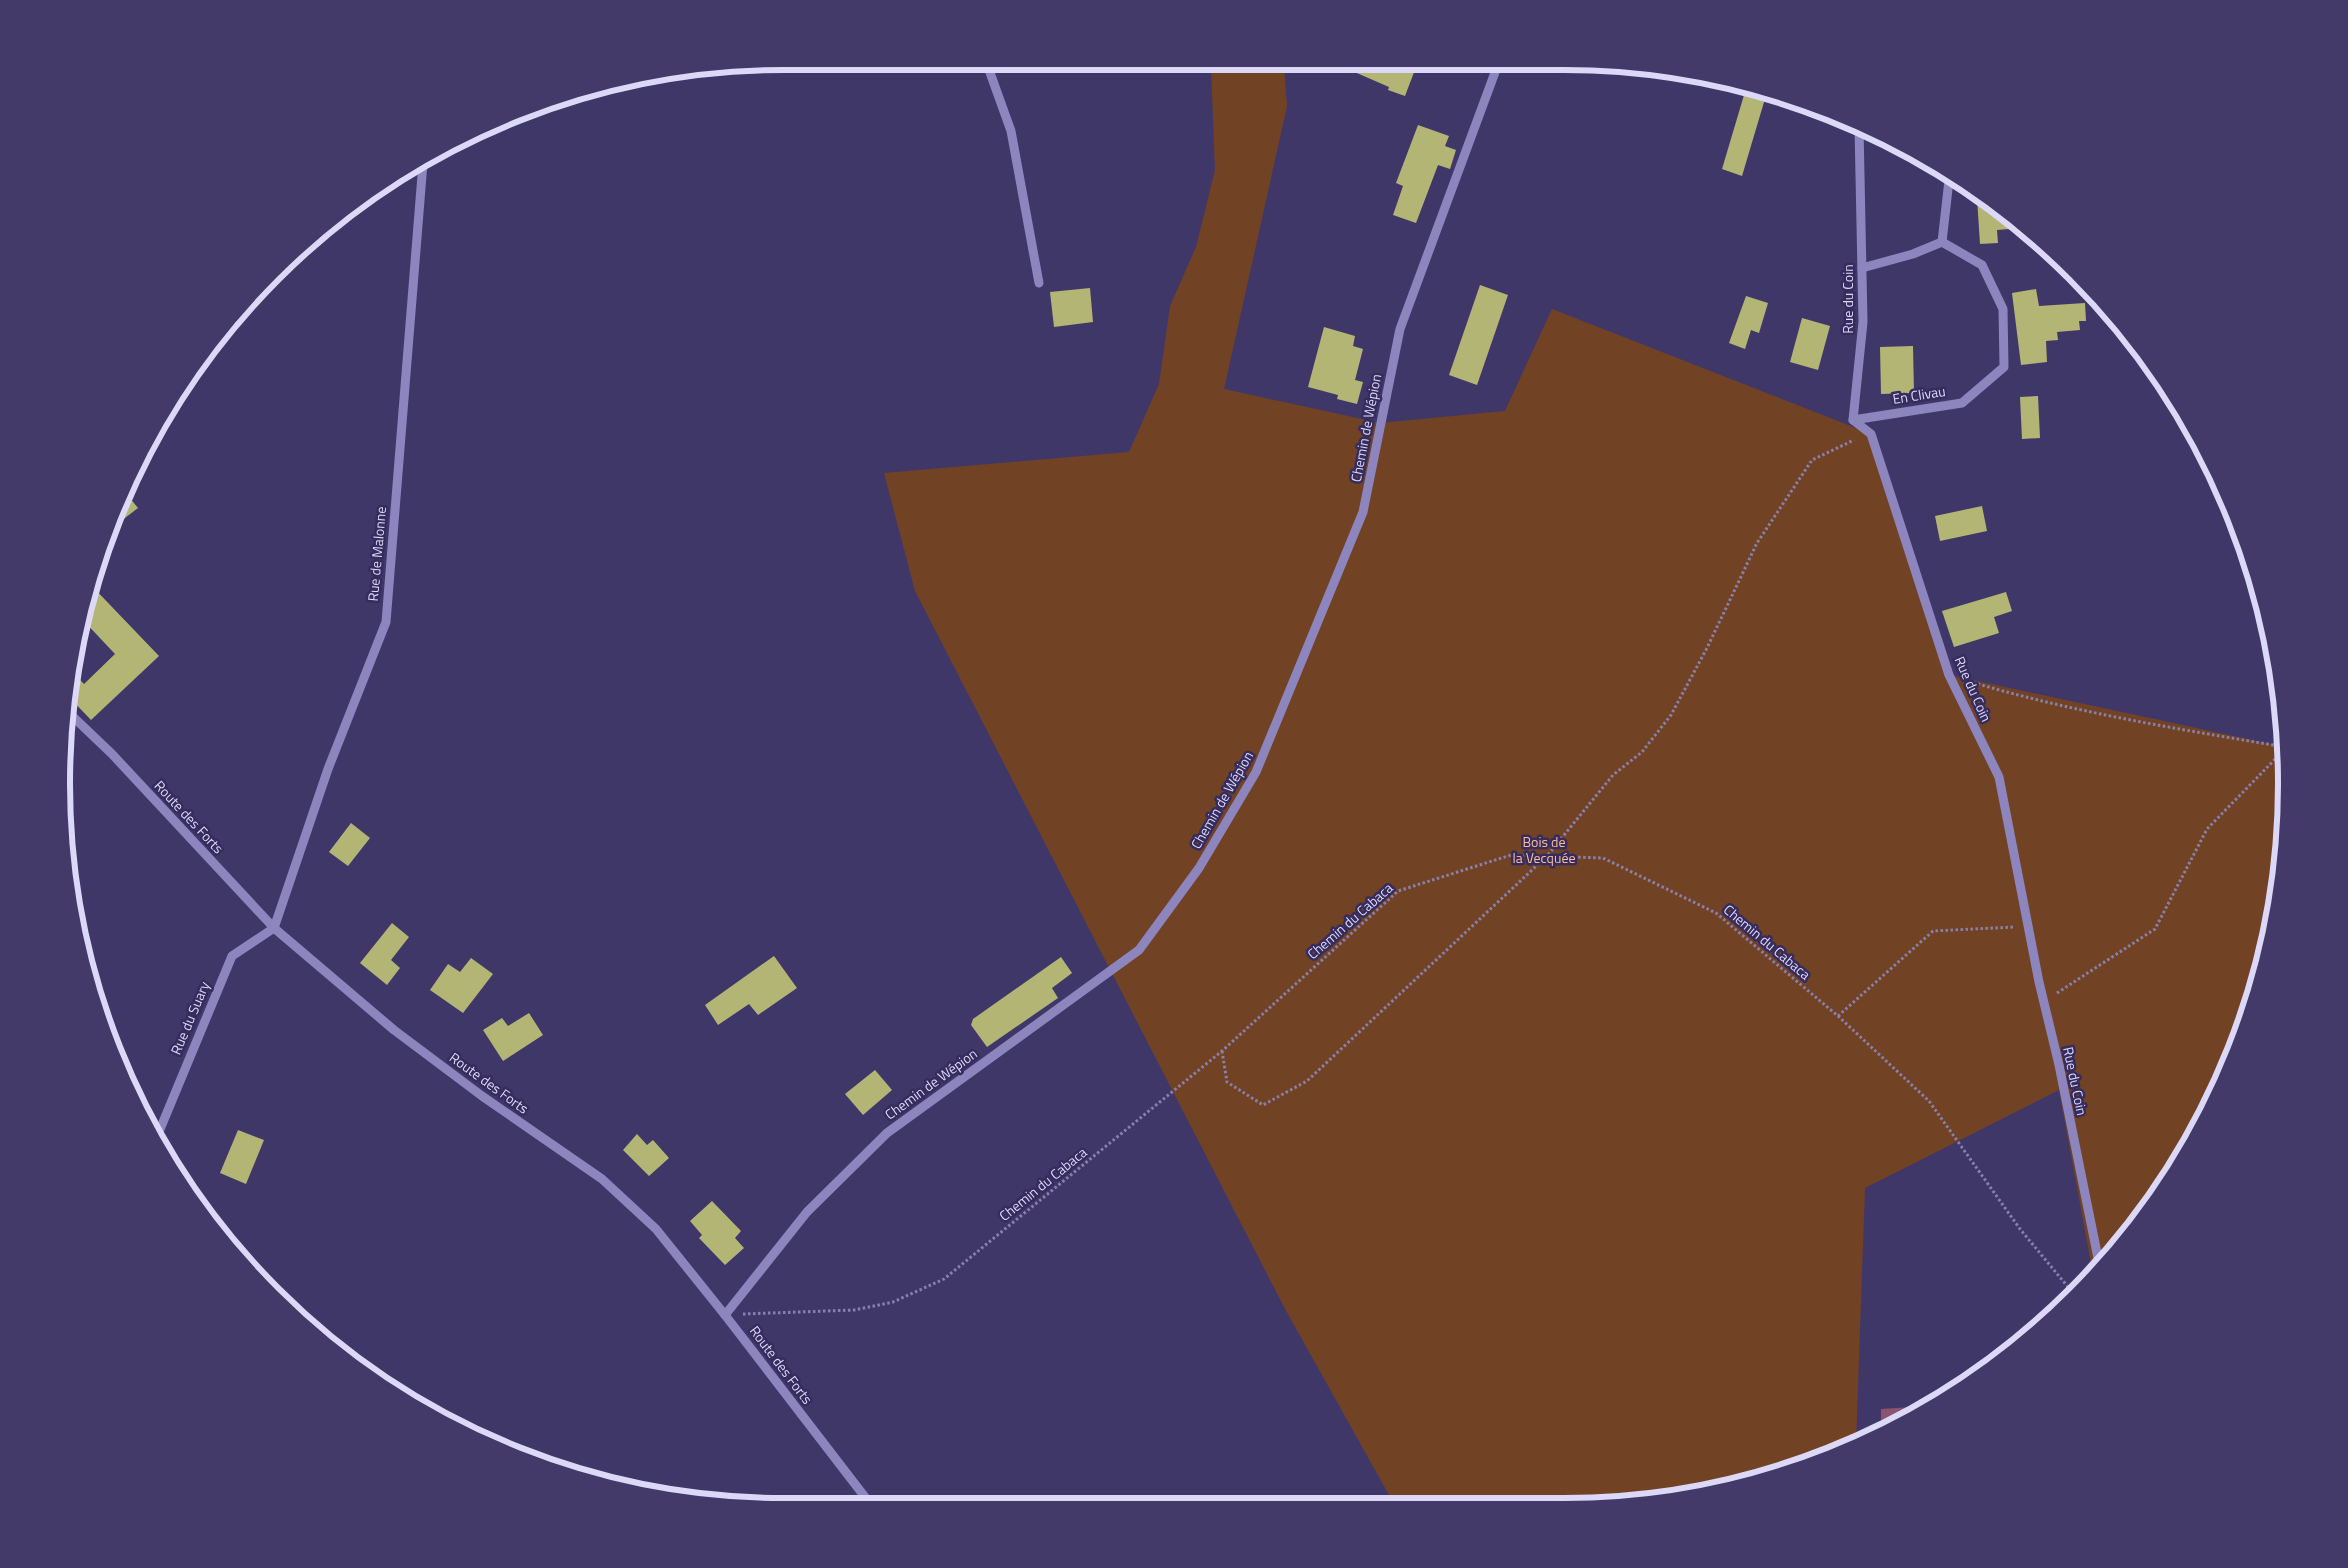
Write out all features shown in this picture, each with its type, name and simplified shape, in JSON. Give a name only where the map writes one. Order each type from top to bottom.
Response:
[{"type":"street","points":[[989,70],[1011,131],[1039,283]]},
{"type":"street","name":"Chemin de Wépion","points":[[725,1315],[807,1212],[887,1133],[1139,950],[1198,868],[1256,772],[1363,512],[1400,329],[1496,70]]},
{"type":"street","name":"Rue du Coin","points":[[1853,420],[1864,322],[1859,134]]},
{"type":"street","name":"Rue de Malonne","points":[[274,928],[328,769],[386,622],[423,169]]},
{"type":"street","points":[[1862,268],[1913,254],[1942,242],[1949,183]]},
{"type":"street","name":"En Clivau","points":[[1853,420],[1962,402],[2004,367],[2003,309],[1982,265],[1942,242]]},
{"type":"street","points":[[1853,420],[1871,434]]},
{"type":"street","name":"Rue du Coin","points":[[1871,434],[1949,675],[2000,777],[2043,1002],[2098,1258]]},
{"type":"street","name":"Route des Forts","points":[[74,717],[112,754],[274,928],[394,1030],[482,1096],[602,1179],[656,1229],[725,1315],[866,1498]]},
{"type":"street","name":"Rue du Suary","points":[[160,1130],[232,956],[274,928]]},
{"type":"path","points":[[1222,1051],[1227,1082],[1263,1105],[1307,1081],[1547,856],[1613,775],[1642,752],[1671,715],[1757,543],[1812,460],[1835,447],[1871,434]]},
{"type":"path","points":[[1949,675],[2020,697],[2151,724],[2276,746]]},
{"type":"path","points":[[2043,1002],[2155,929],[2207,829],[2277,756]]},
{"type":"path","name":"Chemin du Cabaca","points":[[725,1315],[854,1310],[893,1302],[944,1279],[1222,1051],[1398,891],[1511,855],[1603,858],[1716,913],[1838,1016],[1929,1101],[2020,1229],[2069,1289]]},
{"type":"path","points":[[1838,1016],[1933,931],[2029,926]]},
{"type":"green space","name":"Bois de la Vecquée","points":[[1211,70],[1284,70],[1287,106],[1224,389],[1380,423],[1505,411],[1552,309],[1871,434],[1949,675],[2276,745],[2278,784],[2272,877],[2254,969],[2224,1057],[2204,1100],[2158,1181],[2130,1219],[2091,1265],[2059,1090],[1865,1188],[1856,1435],[1794,1460],[1749,1474],[1657,1492],[1564,1498],[1391,1498],[1284,1307],[915,591],[884,473],[1129,452],[1159,384],[1170,306],[1196,247],[1215,170]]},
{"type":"shaded area","points":[[1912,1407],[1881,1423],[1881,1409]]},
{"type":"building","points":[[1350,70],[1415,70],[1405,96],[1388,90],[1389,87]]},
{"type":"building","points":[[1745,93],[1765,99],[1742,176],[1722,169]]},
{"type":"building","points":[[1418,125],[1449,136],[1445,146],[1456,150],[1450,169],[1438,165],[1416,223],[1393,215],[1403,186],[1396,183]]},
{"type":"building","points":[[1977,202],[2012,229],[1997,230],[1998,243],[1980,244]]},
{"type":"building","points":[[1480,285],[1508,295],[1477,385],[1449,375]]},
{"type":"building","points":[[1090,288],[1093,322],[1054,327],[1050,292]]},
{"type":"building","points":[[2036,289],[2039,306],[2085,303],[2086,321],[2079,321],[2080,330],[2057,332],[2058,340],[2046,341],[2047,362],[2021,365],[2012,293]]},
{"type":"building","points":[[1746,296],[1768,303],[1759,333],[1751,330],[1745,349],[1729,343]]},
{"type":"building","points":[[1802,318],[1830,326],[1818,370],[1790,362]]},
{"type":"building","points":[[1324,327],[1355,336],[1353,346],[1363,349],[1355,380],[1363,382],[1357,404],[1337,399],[1338,395],[1308,387]]},
{"type":"building","points":[[1913,346],[1914,393],[1881,394],[1880,347]]},
{"type":"building","points":[[2038,396],[2040,438],[2022,439],[2020,397]]},
{"type":"building","points":[[130,498],[138,508],[120,522]]},
{"type":"building","points":[[1982,506],[1987,531],[1940,541],[1935,516]]},
{"type":"building","points":[[97,591],[159,656],[91,720],[75,703],[78,678],[84,684],[115,654],[88,626]]},
{"type":"building","points":[[2006,592],[2012,611],[1994,617],[1999,633],[1954,647],[1942,611]]},
{"type":"building","points":[[351,823],[370,838],[348,866],[329,852]]},
{"type":"building","points":[[392,923],[409,937],[391,960],[400,968],[387,985],[360,963]]},
{"type":"building","points":[[774,956],[797,988],[758,1015],[749,1004],[718,1025],[705,1005]]},
{"type":"building","points":[[1061,957],[1072,973],[1052,988],[1058,998],[987,1047],[971,1025],[973,1019]]},
{"type":"building","points":[[471,958],[493,974],[463,1013],[430,990],[448,964],[460,972]]},
{"type":"building","points":[[529,1013],[543,1035],[503,1061],[483,1030],[502,1018],[508,1026]]},
{"type":"building","points":[[875,1070],[892,1090],[863,1115],[845,1094]]},
{"type":"building","points":[[238,1130],[264,1140],[246,1184],[220,1173]]},
{"type":"building","points":[[637,1134],[647,1145],[653,1140],[669,1158],[649,1176],[623,1150]]},
{"type":"building","points":[[712,1201],[741,1231],[735,1238],[744,1248],[725,1265],[699,1238],[702,1235],[690,1221]]}]
